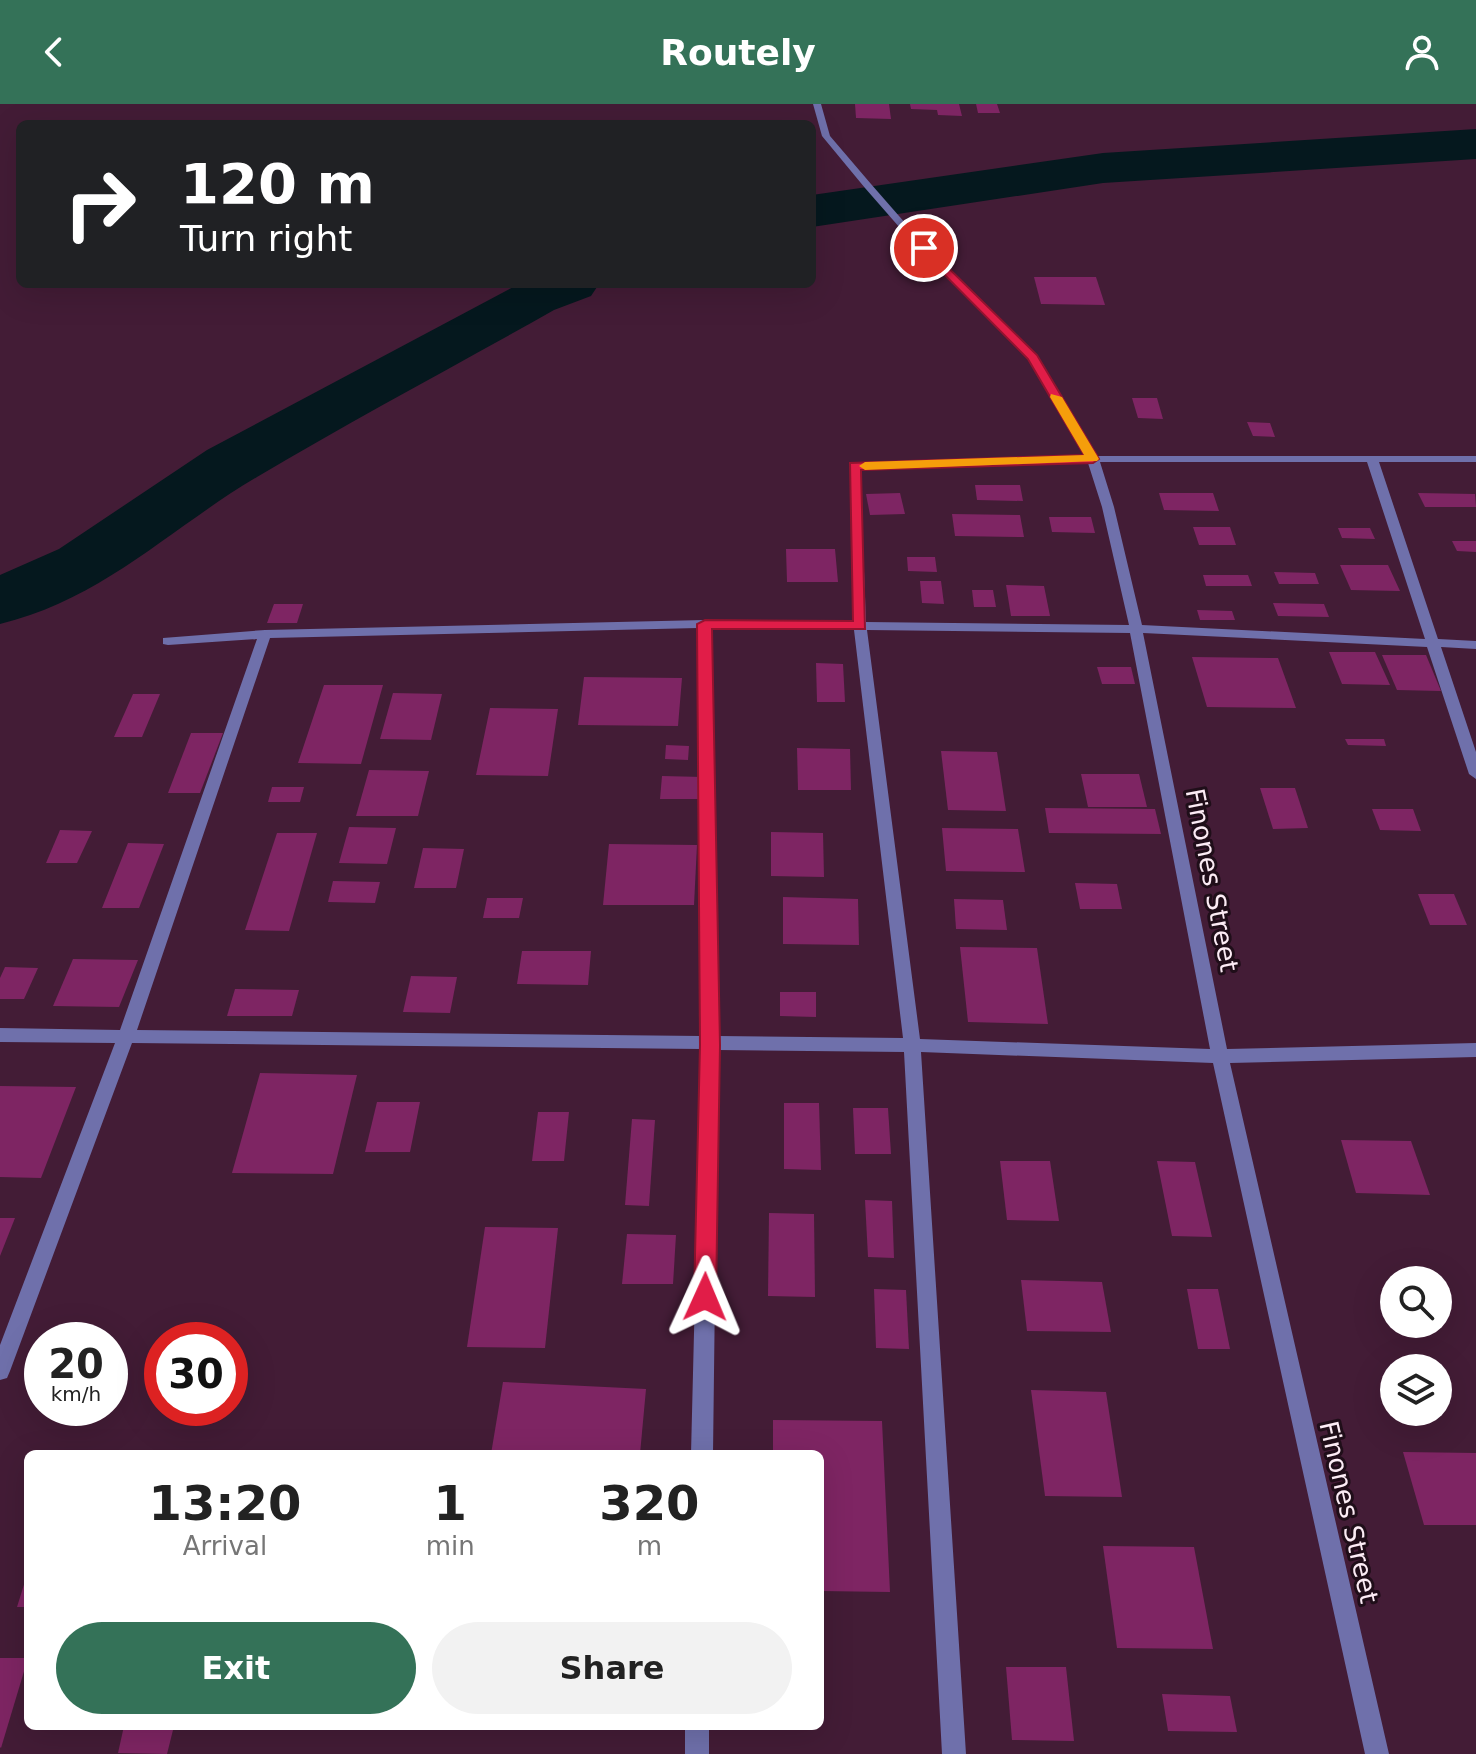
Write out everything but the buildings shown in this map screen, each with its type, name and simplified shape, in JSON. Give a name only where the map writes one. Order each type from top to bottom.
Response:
[{"type":"street","name":"Finones Street","points":[[817,104],[826,136],[868,186],[910,234],[1033,358],[1093,459],[1108,507],[1136,629],[1220,1056],[1377,1754]]},
{"type":"street","points":[[954,1754],[912,1045],[860,626],[854,466],[1093,459],[1476,459]]},
{"type":"street","points":[[1372,459],[1476,774]]},
{"type":"street","points":[[702,1450],[710,1045],[705,624]]},
{"type":"street","points":[[168,641],[265,634],[705,624],[1136,629],[1476,645]]},
{"type":"street","points":[[0,1371],[126,1037],[265,634]]},
{"type":"street","points":[[0,1035],[912,1045],[1220,1056],[1476,1050]]},
{"type":"street","points":[[697,1730],[697,1754]]},
{"type":"waterway","points":[[816,210],[1103,168],[1476,144]]},
{"type":"waterway","points":[[0,602],[84,564],[231,464],[534,298],[560,288]]},
{"type":"slow traffic","points":[[865,466],[1093,459],[1056,397]]},
{"type":"route","points":[[705,1297],[710,1045],[705,624],[860,626],[854,466],[1093,459],[1033,358],[924,248]]}]
